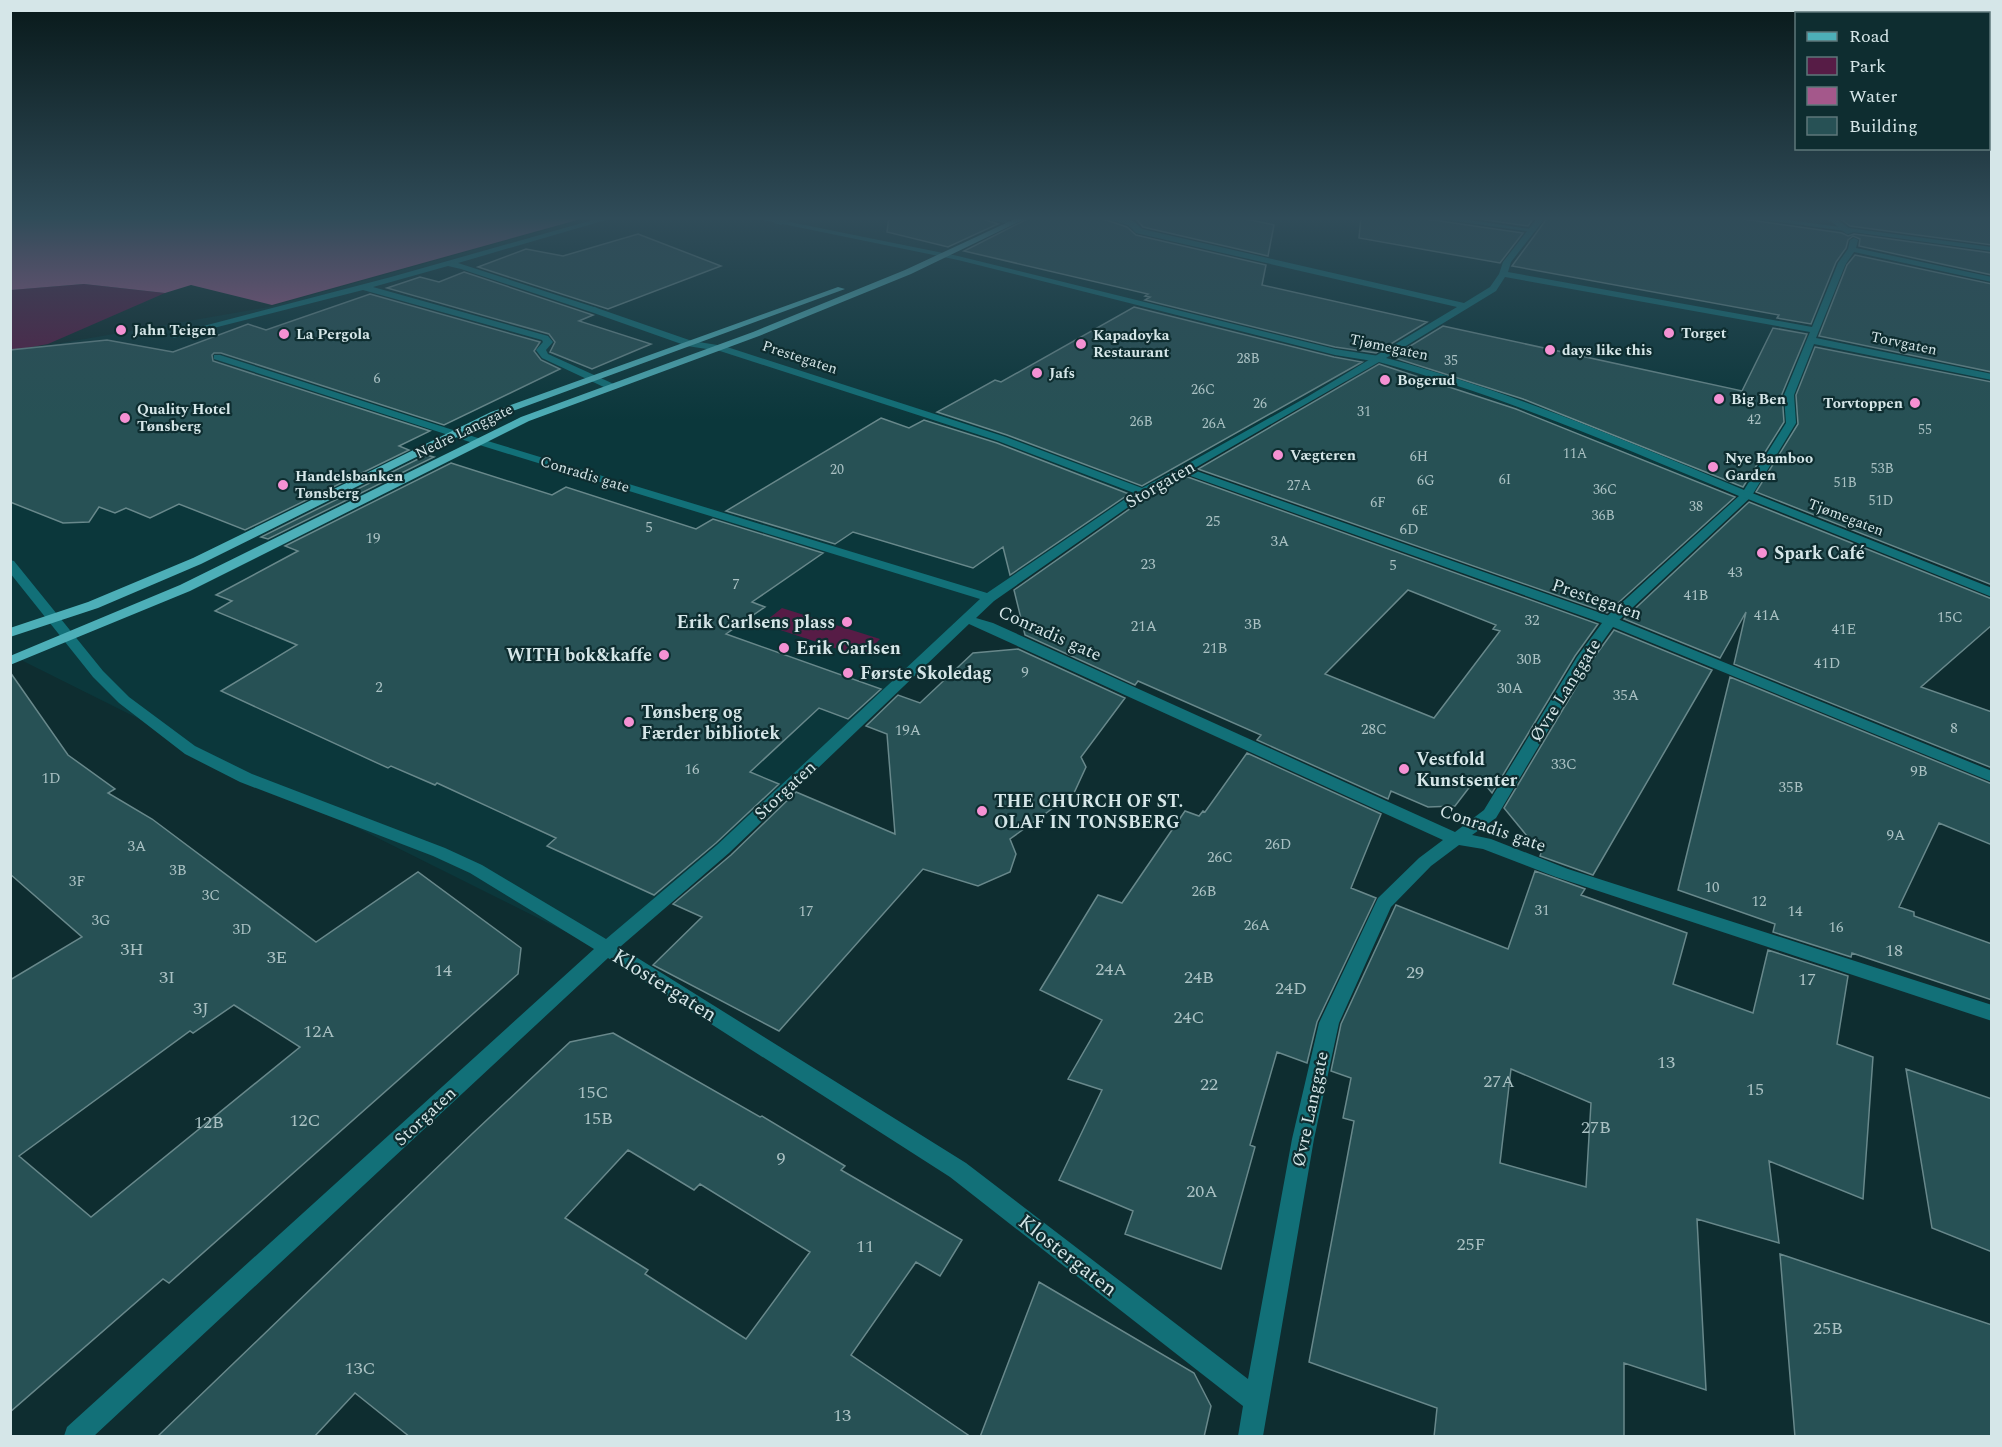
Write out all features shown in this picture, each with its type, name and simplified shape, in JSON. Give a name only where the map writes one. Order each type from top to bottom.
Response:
[{"type":"main road","name":"Nedre Langgate","points":[[10,633],[131,590],[197,561],[495,414],[853,285]]},
{"type":"main road","name":"Nedre Langgate","points":[[10,661],[185,588],[525,419],[721,348],[877,285]]},
{"type":"street","points":[[174,335],[274,311],[367,285]]},
{"type":"street","name":"Prestegaten","points":[[518,285],[690,344],[721,348],[1002,439],[1143,492]]},
{"type":"street","name":"Tjømegaten","points":[[1062,285],[1335,352],[1379,359],[1447,378],[1556,417],[1992,593]]},
{"type":"street","points":[[1372,285],[1466,306]]},
{"type":"street","name":"Storgaten","points":[[76,1437],[607,948],[723,849],[989,598],[1143,492],[1379,359],[1493,289],[1496,285]]},
{"type":"street","name":"Torvgaten","points":[[1556,285],[1812,335],[1992,377]]},
{"type":"street","name":"Øvre Langgate","points":[[1250,1437],[1303,1138],[1329,1023],[1384,903],[1425,862],[1490,814],[1584,657],[1610,621],[1747,495],[1791,423],[1789,395],[1833,285]]},
{"type":"street","points":[[361,286],[545,338],[548,342],[541,350],[545,356],[612,387]]},
{"type":"street","name":"Conradis gate","points":[[217,357],[477,441],[989,598]]},
{"type":"street","name":"Prestegaten","points":[[1184,470],[1610,621],[1725,666],[1992,777]]},
{"type":"street","name":"Klostergaten","points":[[10,564],[98,674],[124,700],[190,750],[246,778],[439,852],[476,869],[607,948],[958,1170],[1255,1400]]},
{"type":"street","name":"Conradis gate","points":[[966,619],[998,631],[1456,839],[1485,843],[1562,873],[1992,1013]]},
{"type":"shaded area","points":[[350,285],[1991,285],[1991,433],[1827,398],[1751,497],[1340,380],[1141,491],[985,597],[604,951],[11,655],[10,352],[269,307]]},
{"type":"green space","points":[[89,285],[165,293],[48,344],[11,351],[10,290]]},
{"type":"green space","points":[[782,608],[880,639],[865,654],[856,655],[762,624]]},
{"type":"water","points":[[11,285],[78,285],[11,290]]},
{"type":"water","points":[[89,285],[346,285],[272,305],[191,285],[165,293]]},
{"type":"building","points":[[397,285],[502,285],[593,315],[579,321],[651,344],[592,369],[550,352],[555,342],[549,334],[387,288]]},
{"type":"building","points":[[532,285],[672,285],[608,309]]},
{"type":"building","points":[[1107,285],[1262,285],[1427,322],[1376,353],[1335,347],[1145,300],[1150,297],[1145,296],[1148,294]]},
{"type":"building","points":[[1613,285],[1827,285],[1811,324],[1777,318],[1779,315]]},
{"type":"building","points":[[1839,285],[1992,285],[1992,372],[1819,336]]},
{"type":"building","points":[[370,294],[540,342],[534,351],[541,360],[560,369],[444,425],[221,353],[214,353],[213,361],[430,431],[399,446],[409,450],[245,530],[179,504],[150,518],[126,508],[115,513],[99,507],[89,522],[63,523],[10,502],[10,350],[107,340],[173,352],[248,324],[266,330]]},
{"type":"building","points":[[1134,307],[1362,362],[1142,486],[1007,435],[937,412],[995,380],[1001,382]]},
{"type":"building","points":[[1443,326],[1742,391],[1773,328],[1807,334],[1782,394],[1784,422],[1743,487],[1523,399],[1392,357]]},
{"type":"building","points":[[1815,347],[1992,382],[1992,585],[1756,492],[1798,424],[1796,395]]},
{"type":"building","points":[[1379,364],[1516,409],[1735,497],[1607,613],[1198,469]]},
{"type":"building","points":[[881,418],[909,428],[924,420],[997,443],[1129,494],[1010,575],[1003,547],[973,568],[853,532],[835,544],[726,511]]},
{"type":"building","points":[[426,455],[434,457],[268,539],[261,537]]},
{"type":"building","points":[[451,463],[552,495],[566,487],[696,529],[713,519],[823,553],[752,602],[765,607],[726,634],[881,689],[848,719],[819,708],[750,772],[779,784],[716,843],[654,895],[547,846],[556,838],[437,783],[435,785],[391,766],[388,768],[221,691],[297,645],[215,611],[232,601],[216,595],[298,551],[285,546]]},
{"type":"building","points":[[1185,476],[1598,624],[1575,656],[1492,793],[1478,776],[1455,806],[1428,807],[1391,791],[1388,799],[1257,740],[1261,735],[1138,681],[1135,685],[1025,635],[1014,590],[1148,496]],"holes":[[[1408,590],[1496,625],[1493,629],[1500,631],[1434,718],[1325,674]]]},
{"type":"building","points":[[1749,502],[1992,599],[1992,625],[1921,687],[1992,712],[1992,768],[1734,664],[1746,612],[1720,658],[1624,619]]},
{"type":"building","points":[[1614,630],[1712,670],[1593,875],[1540,856],[1541,853],[1504,808],[1593,659]]},
{"type":"building","points":[[1018,649],[1125,698],[1081,757],[1086,767],[1074,793],[1010,839],[1016,854],[1010,872],[978,886],[923,869],[779,1031],[653,965],[702,917],[673,904],[731,855],[796,792],[895,834],[887,734],[866,726],[898,695],[920,703],[973,653]]},
{"type":"building","points":[[10,672],[68,755],[115,789],[108,793],[152,819],[316,942],[418,872],[521,948],[518,974],[169,1283],[163,1279],[10,1412],[10,980],[82,937],[10,874]],"holes":[[[234,1005],[300,1047],[91,1217],[19,1156],[190,1031],[193,1033]]]},
{"type":"building","points":[[1730,677],[1992,784],[1992,845],[1939,823],[1899,907],[1914,912],[1914,916],[1992,944],[1992,1000],[1852,953],[1851,957],[1773,932],[1775,924],[1678,890]]},
{"type":"building","points":[[1247,753],[1381,814],[1351,888],[1376,898],[1317,1022],[1307,1063],[1277,1052],[1250,1145],[1255,1147],[1221,1269],[1125,1234],[1133,1211],[1059,1180],[1102,1090],[1068,1079],[1102,1020],[1040,990],[1098,895],[1122,903],[1185,811],[1199,816],[1203,811],[1205,812]]},
{"type":"building","points":[[1535,871],[1585,889],[1581,895],[1687,933],[1673,984],[1753,1013],[1768,950],[1848,976],[1837,1044],[1873,1057],[1863,1199],[1769,1161],[1779,1243],[1697,1219],[1706,1390],[1624,1363],[1624,1437],[1434,1437],[1437,1408],[1309,1362],[1354,1121],[1343,1118],[1351,1078],[1331,1071],[1341,1024],[1396,905],[1508,949]],"holes":[[[1511,1069],[1591,1103],[1586,1187],[1500,1163]]]},
{"type":"building","points":[[613,1033],[760,1117],[762,1116],[845,1166],[841,1170],[962,1240],[940,1276],[916,1262],[851,1355],[971,1437],[410,1437],[355,1393],[314,1437],[157,1437],[473,1133],[570,1042]],"holes":[[[628,1150],[694,1190],[700,1184],[810,1252],[746,1339],[645,1274],[648,1270],[565,1218]]]},
{"type":"building","points":[[1906,1069],[1992,1099],[1992,1252],[1932,1228]]},
{"type":"building","points":[[1780,1254],[1992,1325],[1992,1437],[1795,1437]]},
{"type":"building","points":[[1039,1282],[1194,1373],[1211,1406],[1204,1437],[980,1437]]},
{"type":"place","name":"Jahn Teigen","points":[[121,330]]},
{"type":"place","name":"Torget","points":[[1669,333]]},
{"type":"place","name":"La Pergola","points":[[284,334]]},
{"type":"place","name":"Kapadoyka Restaurant","points":[[1081,344]]},
{"type":"place","name":"days like this","points":[[1550,350]]},
{"type":"place","name":"Jafs","points":[[1037,373]]},
{"type":"place","name":"Bogerud","points":[[1385,380]]},
{"type":"place","name":"Big Ben","points":[[1719,399]]},
{"type":"place","name":"Torvtoppen","points":[[1915,403]]},
{"type":"place","name":"Quality Hotel Tønsberg","points":[[125,418]]},
{"type":"place","name":"Vægteren","points":[[1278,455]]},
{"type":"place","name":"Nye Bamboo Garden","points":[[1713,467]]},
{"type":"place","name":"Handelsbanken Tønsberg","points":[[283,485]]},
{"type":"place","name":"Spark Café","points":[[1762,553]]},
{"type":"place","name":"Erik Carlsens plass","points":[[847,622]]},
{"type":"place","name":"Erik Carlsen","points":[[784,648]]},
{"type":"place","name":"WITH bok&kaffe","points":[[664,655]]},
{"type":"place","name":"Første Skoledag","points":[[848,673]]},
{"type":"place","name":"Tønsberg og Færder bibliotek","points":[[629,722]]},
{"type":"place","name":"Vestfold Kunstsenter","points":[[1404,769]]},
{"type":"place","name":"THE CHURCH OF ST. OLAF IN TONSBERG","points":[[982,811]]}]
